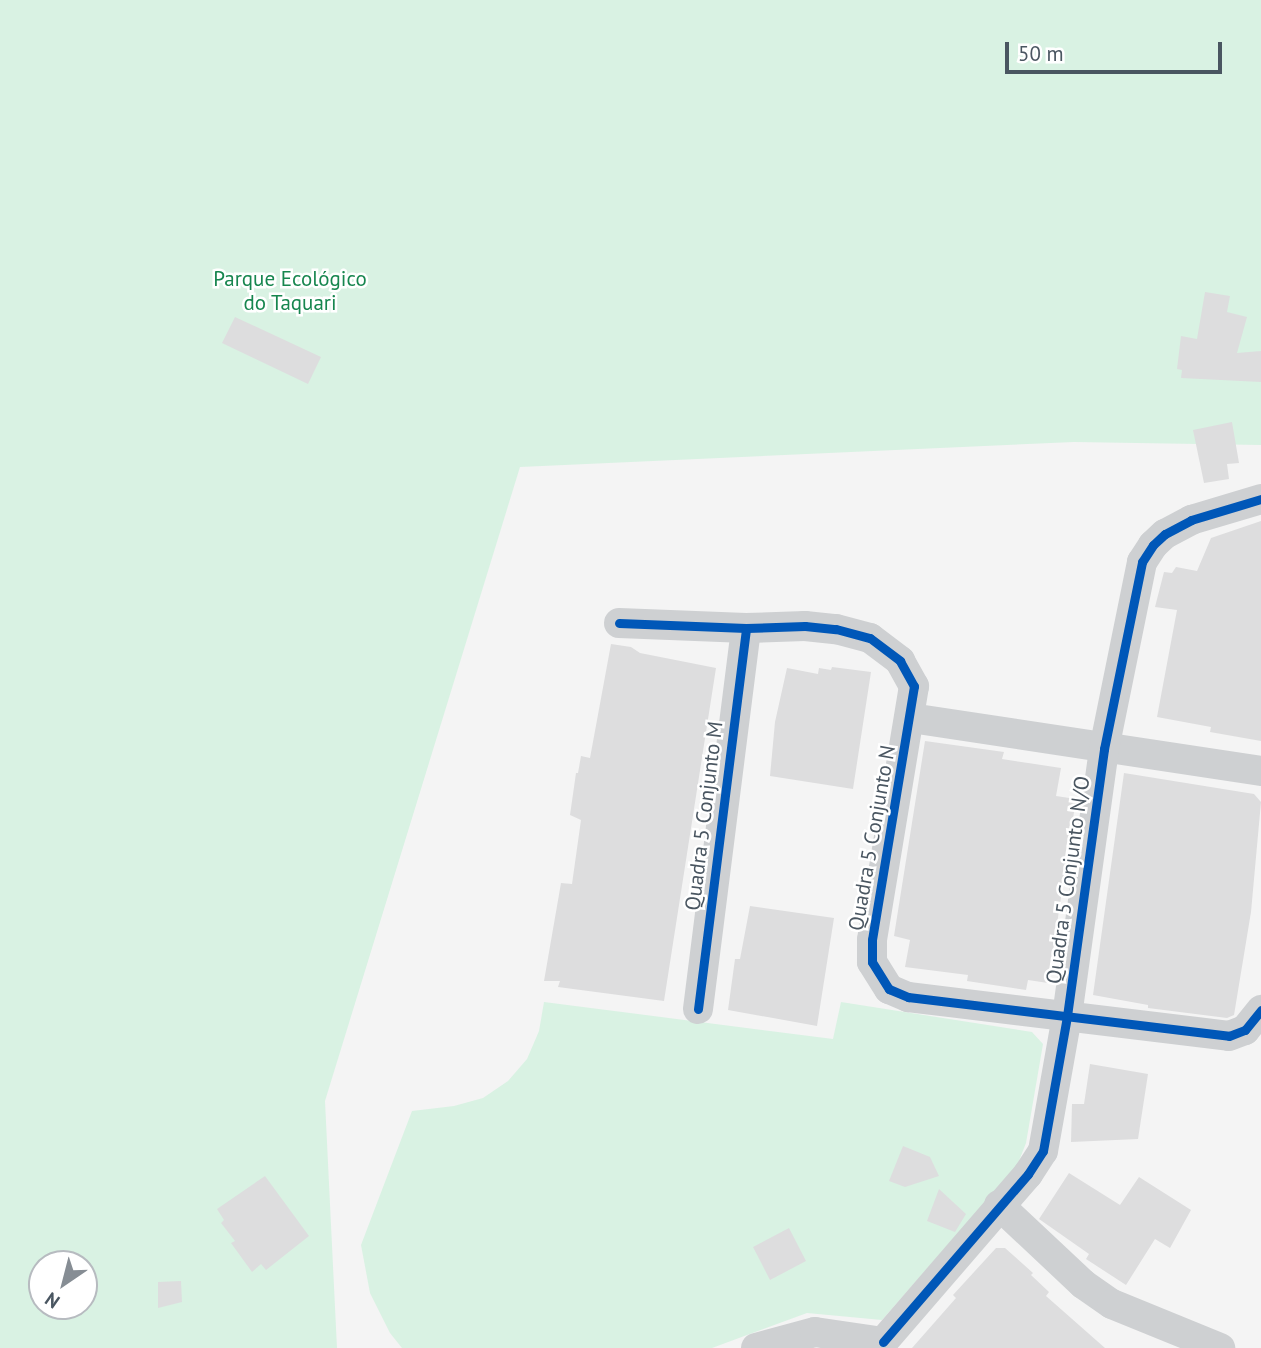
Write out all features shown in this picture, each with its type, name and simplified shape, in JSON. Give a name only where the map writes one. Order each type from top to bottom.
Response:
[{"type":"street","name":"Quadra 5 Conjunto N/O","points":[[885,1345],[999,1205],[1028,1174],[1043,1151],[1067,1016],[1104,749],[1142,562],[1153,545],[1165,534],[1191,520],[1261,499]]},
{"type":"street","points":[[619,623],[746,628],[805,626],[870,638],[900,661],[914,686],[911,718]]},
{"type":"street","name":"Quadra 5 Conjunto M","points":[[698,1009],[746,628]]},
{"type":"street","name":"Quadra 5 Conjunto N","points":[[1261,771],[911,718],[872,940],[872,962],[878,975],[889,989],[908,997],[1229,1036],[1245,1030],[1261,1010]]},
{"type":"street","points":[[999,1205],[1083,1284],[1112,1304],[1168,1339],[1220,1348]]},
{"type":"street","points":[[757,1348],[815,1332],[885,1345]]},
{"type":"green space","name":"Parque Ecológico do Taquari","points":[[0,0],[1261,0],[1261,445],[1074,442],[520,467],[325,1101],[337,1348],[0,1348]]},
{"type":"green space","points":[[544,1002],[833,1039],[841,1002],[1032,1032],[1043,1044],[1026,1143],[1017,1166],[882,1320],[807,1313],[712,1348],[402,1348],[390,1333],[370,1293],[361,1245],[412,1111],[454,1106],[483,1098],[508,1081],[527,1059],[539,1031]]},
{"type":"building","points":[[1205,292],[1230,296],[1227,312],[1247,317],[1237,353],[1261,351],[1261,382],[1181,378],[1182,370],[1177,369],[1181,336],[1197,339]]},
{"type":"building","points":[[235,317],[321,357],[308,384],[222,343]]},
{"type":"building","points":[[1232,422],[1239,463],[1227,464],[1229,479],[1204,483],[1193,430]]},
{"type":"building","points":[[1261,521],[1261,741],[1210,732],[1211,727],[1157,717],[1177,610],[1155,607],[1164,572],[1172,573],[1176,567],[1197,571],[1211,538]]},
{"type":"building","points":[[611,644],[631,647],[640,653],[716,668],[664,1001],[558,987],[560,981],[544,981],[561,883],[572,884],[581,820],[570,815],[576,773],[581,756],[590,758]]},
{"type":"building","points":[[832,667],[871,672],[853,789],[770,776],[775,722],[787,668],[818,674],[819,668],[831,670]]},
{"type":"building","points":[[925,741],[1004,752],[1002,759],[1061,768],[1056,796],[1076,799],[1048,983],[1028,980],[1026,990],[967,981],[968,975],[905,967],[910,940],[894,936]]},
{"type":"building","points":[[1124,773],[1254,794],[1261,802],[1251,912],[1234,1015],[1227,1018],[1148,1008],[1148,1005],[1093,995]]},
{"type":"building","points":[[750,906],[834,918],[817,1026],[728,1010],[735,959],[740,959]]},
{"type":"building","points":[[1090,1064],[1148,1074],[1138,1139],[1071,1142],[1072,1104],[1084,1104]]},
{"type":"building","points":[[903,1146],[930,1157],[939,1176],[905,1187],[889,1181]]},
{"type":"building","points":[[1069,1173],[1120,1205],[1139,1177],[1191,1210],[1170,1248],[1155,1239],[1126,1285],[1086,1259],[1089,1254],[1039,1219]]},
{"type":"building","points":[[265,1176],[309,1236],[266,1270],[261,1264],[252,1272],[231,1243],[235,1241],[221,1223],[224,1220],[217,1209]]},
{"type":"building","points":[[939,1189],[966,1214],[955,1232],[927,1221]]},
{"type":"building","points":[[789,1228],[806,1261],[770,1280],[753,1247]]},
{"type":"building","points":[[996,1248],[1005,1248],[1033,1273],[1031,1275],[1049,1292],[1046,1296],[1105,1348],[912,1348],[956,1298],[953,1295]]},
{"type":"building","points":[[181,1281],[182,1302],[158,1308],[158,1282]]},
{"type":"cycle path","points":[[883,1342],[1028,1174],[1043,1151],[1067,1016],[1104,749],[1142,562],[1153,545],[1165,534],[1191,520],[1261,499]]},
{"type":"cycle path","points":[[619,623],[746,628],[805,626],[836,629],[870,638],[900,661],[914,686],[872,940],[872,962],[889,989],[908,997],[1229,1036],[1245,1030],[1261,1010]]},
{"type":"cycle path","points":[[698,1009],[746,628]]}]
